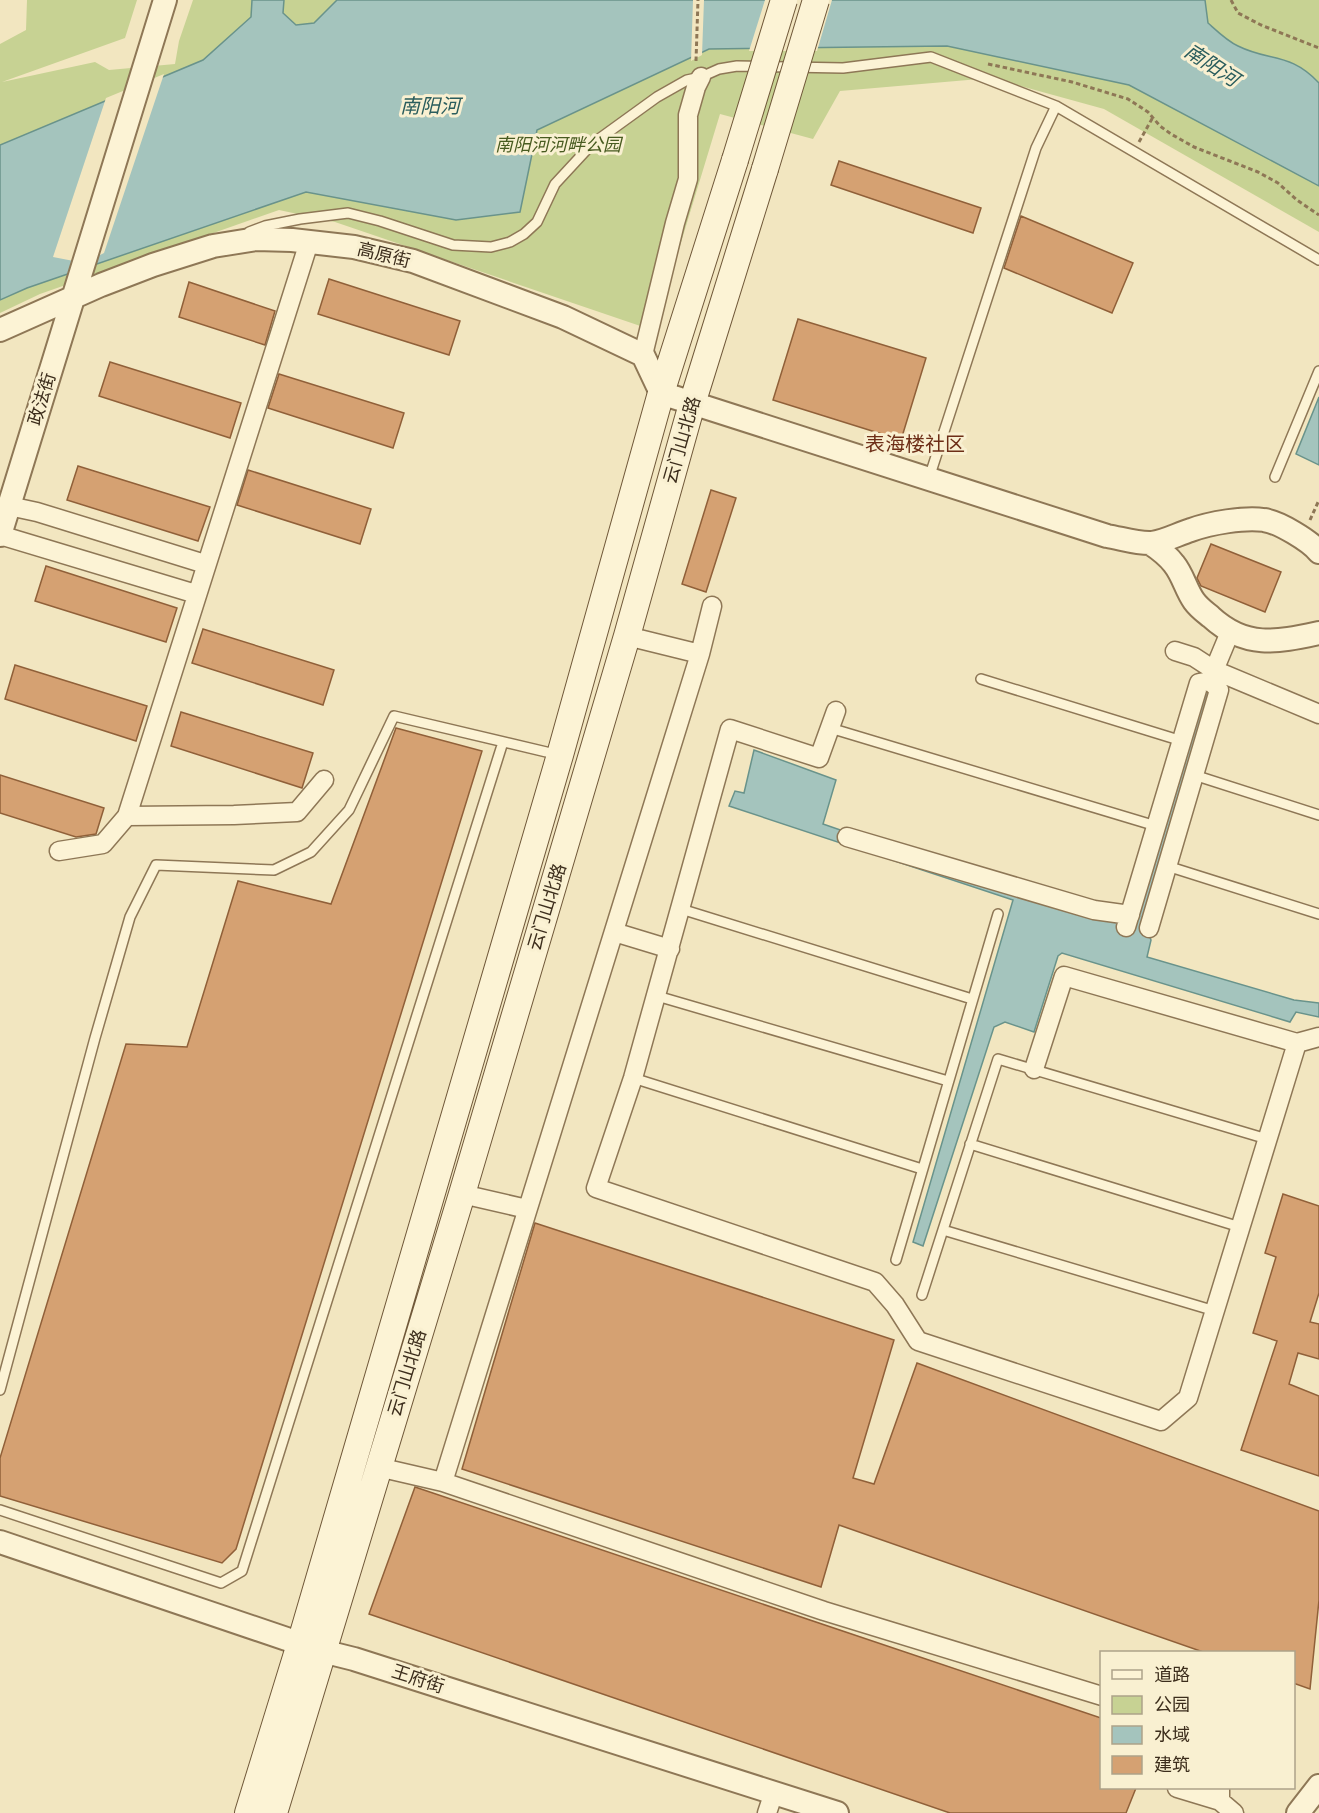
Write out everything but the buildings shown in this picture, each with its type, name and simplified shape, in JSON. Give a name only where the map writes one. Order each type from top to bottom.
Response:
[{"type":"main road","name":"云门山北路","points":[[274,1813],[311,1647],[661,393],[784,0]]},
{"type":"main road","name":"云门山北路","points":[[248,1813],[378,1467],[462,1194],[627,636],[692,404],[816,0]]},
{"type":"street","name":"政法街","points":[[0,535],[4,507],[74,296],[165,0]]},
{"type":"street","points":[[698,70],[688,115],[688,180],[675,223],[643,355],[661,393],[1107,536],[1150,543],[1176,566],[1200,608],[1230,632],[1246,639],[1266,642],[1290,641],[1319,633]]},
{"type":"street","name":"高原街","points":[[0,330],[74,296],[153,265],[213,246],[256,239],[354,247],[413,261],[563,317],[643,355]]},
{"type":"street","points":[[59,851],[103,844],[127,816],[205,564],[309,242]]},
{"type":"street","points":[[4,507],[37,512],[205,564]]},
{"type":"street","points":[[1150,543],[1201,527],[1238,520],[1265,520],[1289,530],[1315,546],[1319,552]]},
{"type":"street","points":[[0,535],[196,594]]},
{"type":"street","points":[[443,1482],[700,654],[712,606]]},
{"type":"street","points":[[847,837],[1128,921],[1199,683],[1212,675],[1230,632]]},
{"type":"street","points":[[627,636],[700,654]]},
{"type":"street","points":[[1149,928],[1219,690],[1212,675],[1194,657],[1175,651]]},
{"type":"street","points":[[1212,675],[1319,714]]},
{"type":"street","points":[[833,719],[819,758],[730,729],[657,996],[633,1078],[596,1188],[875,1281],[895,1305],[918,1341],[1161,1421],[1188,1398],[1296,1043]]},
{"type":"street","points":[[127,816],[297,812],[324,780]]},
{"type":"street","points":[[614,933],[670,949]]},
{"type":"street","points":[[1034,1069],[1064,976],[1296,1043],[1319,1037]]},
{"type":"street","points":[[462,1194],[527,1209]]},
{"type":"street","points":[[378,1467],[443,1482],[824,1611],[1100,1696]]},
{"type":"street","name":"王府街","points":[[0,1542],[311,1647],[354,1659],[771,1803],[837,1813]]},
{"type":"street","points":[[1298,1813],[1319,1786]]},
{"type":"street","points":[[1184,1789],[1220,1794],[1234,1813]]},
{"type":"lane","points":[[213,246],[265,226],[348,213],[453,245],[491,247],[510,242],[524,234],[537,222],[555,184],[578,156],[668,89],[687,80],[698,70],[737,66],[843,69],[931,57],[1056,106],[1319,260]]},
{"type":"lane","points":[[929,478],[1036,148],[1056,106]]},
{"type":"lane","points":[[1275,477],[1319,371]]},
{"type":"lane","points":[[981,679],[1182,741]]},
{"type":"lane","points":[[0,1390],[130,917],[156,865],[274,870],[311,852],[349,810],[394,716],[560,755]]},
{"type":"lane","points":[[833,719],[1156,826]]},
{"type":"lane","points":[[0,1510],[221,1583],[242,1572],[503,742]]},
{"type":"lane","points":[[1194,775],[1319,815]]},
{"type":"lane","points":[[1167,866],[1319,914]]},
{"type":"lane","points":[[681,909],[972,999]]},
{"type":"lane","points":[[896,1260],[998,914]]},
{"type":"lane","points":[[657,996],[948,1081]]},
{"type":"lane","points":[[922,1295],[998,1059],[1267,1139]]},
{"type":"lane","points":[[633,1078],[922,1169]]},
{"type":"lane","points":[[970,1144],[1240,1227]]},
{"type":"lane","points":[[943,1230],[1215,1311]]},
{"type":"path","points":[[698,0],[698,70]]},
{"type":"path","points":[[1231,0],[1238,13],[1261,25],[1319,48]]},
{"type":"path","points":[[982,63],[1072,82],[1128,99],[1148,112],[1171,135],[1194,147],[1258,172],[1278,183],[1319,215]]},
{"type":"path","points":[[1134,151],[1153,117]]},
{"type":"green space","name":"南阳河","points":[[27,0],[137,0],[125,38],[2,82],[95,62],[109,70],[175,64],[179,41],[193,0],[1319,0],[1319,232],[1104,109],[991,78],[840,91],[813,139],[720,114],[659,315],[658,332],[335,222],[279,210],[40,294],[0,313],[0,44],[26,30]]},
{"type":"water","name":"南阳河","points":[[252,0],[284,0],[283,13],[296,25],[314,23],[337,0],[1205,0],[1208,23],[1226,39],[1249,51],[1299,66],[1319,83],[1319,186],[1129,85],[947,46],[709,49],[537,130],[520,212],[456,220],[306,192],[27,288],[0,300],[0,145],[203,60],[251,17]]},
{"type":"water","points":[[1319,397],[1319,465],[1296,454]]},
{"type":"water","points":[[1211,689],[1143,919],[1151,940],[1147,957],[1294,1000],[1319,1003],[1319,1017],[1296,1012],[1290,1022],[1062,953],[1058,956],[1034,1032],[1005,1022],[994,1027],[923,1246],[913,1242],[1013,900],[729,806],[735,791],[744,793],[754,750],[836,780],[823,824],[1100,920],[1134,922],[1204,690]]},
{"type":"pier","points":[[693,0],[704,0],[702,55],[691,61]]},
{"type":"pier","points":[[765,0],[832,0],[817,51],[749,51]]},
{"type":"pier","points":[[164,74],[104,253],[84,263],[53,257],[106,98]]},
{"type":"district","name":"表海楼社区","points":[[915,444]]},
{"type":"park label","name":"南阳河河畔公园","points":[[558,145]]}]
